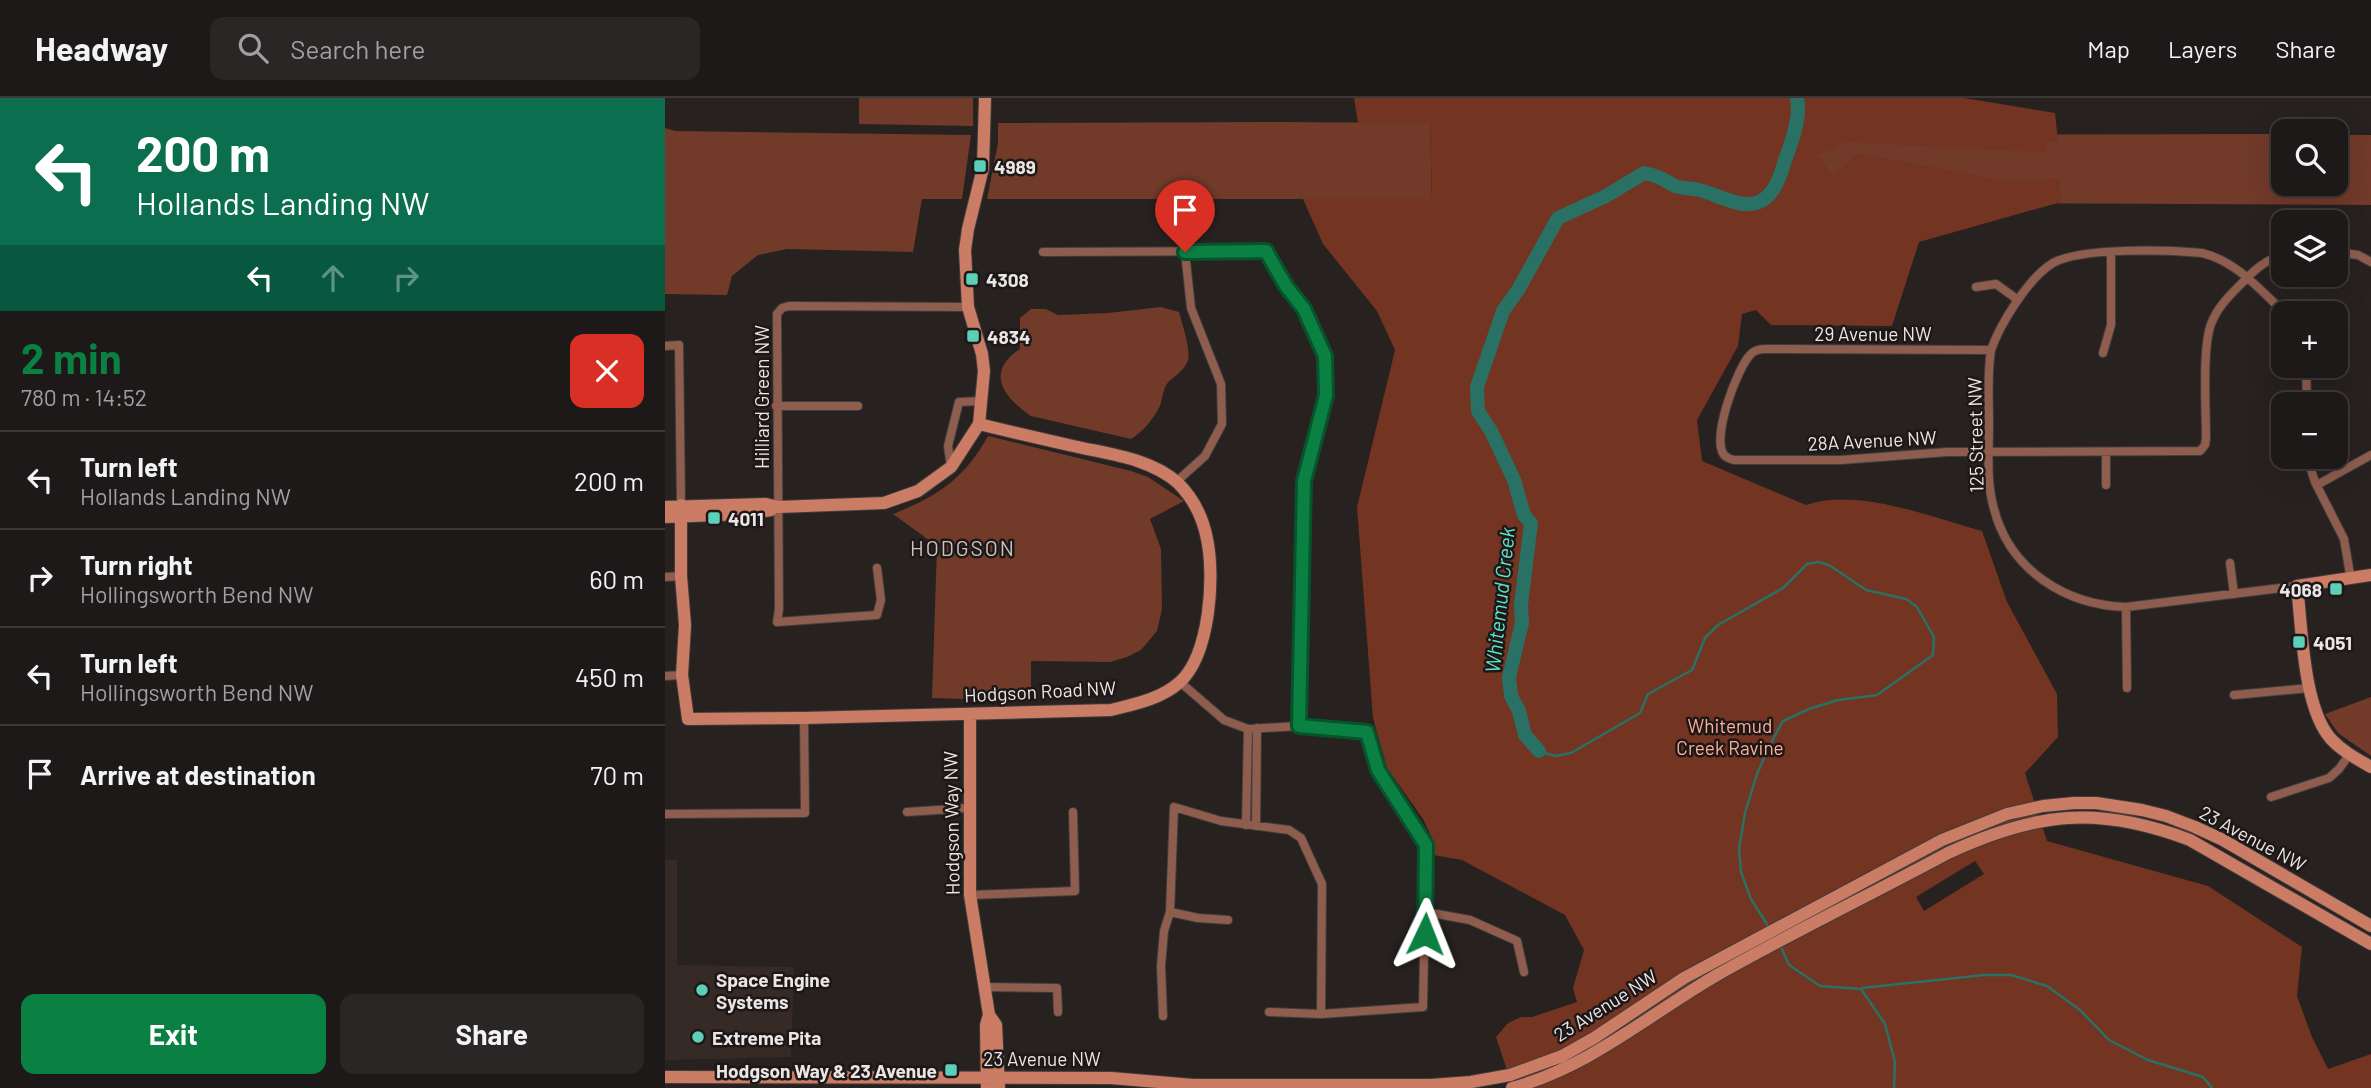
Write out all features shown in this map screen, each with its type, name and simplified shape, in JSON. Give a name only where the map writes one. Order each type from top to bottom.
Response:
[{"type":"main road","points":[[665,507],[681,511],[767,512],[778,507],[884,503],[918,491],[951,467],[979,424],[982,401],[982,354],[968,307],[965,274],[966,239],[983,168],[985,98]]},
{"type":"main road","name":"Hodgson Road NW","points":[[681,511],[681,576],[685,625],[682,675],[688,719],[1111,710],[1149,700],[1180,682],[1194,662],[1203,641],[1208,603],[1207,540],[1201,517],[1192,500],[1177,482],[1142,462],[979,424]]},
{"type":"main road","points":[[665,517],[681,511]]},
{"type":"main road","points":[[2371,575],[2297,586],[2309,688],[2320,723],[2331,739],[2349,755],[2371,767]]},
{"type":"main road","name":"Hodgson Way NW","points":[[970,714],[969,895],[986,987],[989,1015],[986,1025],[993,1083]]},
{"type":"main road","name":"23 Avenue NW","points":[[1512,1088],[1554,1074],[1599,1051],[1689,991],[1942,840],[2007,814],[2043,806],[2096,803],[2166,816],[2214,836],[2371,926]]},
{"type":"main road","name":"23 Avenue NW","points":[[665,1077],[993,1083],[1123,1078],[1217,1085],[1431,1085],[1484,1080],[1510,1075],[1562,1056],[1684,978],[1745,944],[1813,917],[1982,837],[2010,827],[2047,819],[2096,817],[2139,824],[2190,840],[2371,944]]},
{"type":"main road","points":[[665,1085],[708,1077]]},
{"type":"street","points":[[1043,252],[1266,251],[1286,286],[1304,309],[1325,356],[1326,395],[1304,481],[1299,726]]},
{"type":"street","points":[[1177,482],[1205,456],[1222,425],[1221,384],[1191,308],[1185,252]]},
{"type":"street","points":[[2103,353],[2111,325],[2111,253],[2202,253],[2228,263],[2272,301]]},
{"type":"street","name":"125 Street NW","points":[[2111,253],[2077,254],[2054,262],[2036,276],[1997,334],[1991,350],[1990,486],[1994,510],[2008,542],[2029,569],[2048,584],[2071,597],[2098,605],[2126,607],[2297,586]]},
{"type":"street","points":[[2348,254],[2371,262]]},
{"type":"street","points":[[2247,278],[2271,259]]},
{"type":"street","name":"28A Avenue NW","points":[[1725,455],[1734,460],[1841,460],[1939,452],[2190,452],[2203,448],[2206,438],[2208,333],[2221,305],[2247,278]]},
{"type":"street","points":[[1976,287],[1996,284],[2018,300]]},
{"type":"street","name":"Hilliard Green NW","points":[[877,568],[881,600],[877,615],[777,622],[775,320],[782,308],[789,306],[968,307]]},
{"type":"street","points":[[665,346],[680,345],[681,511]]},
{"type":"street","name":"29 Avenue NW","points":[[1725,455],[1722,446],[1724,412],[1747,358],[1755,351],[1991,350]]},
{"type":"street","points":[[951,467],[948,446],[959,402],[982,401]]},
{"type":"street","points":[[776,406],[858,406]]},
{"type":"street","points":[[2106,452],[2106,485]]},
{"type":"street","points":[[2317,485],[2371,455]]},
{"type":"street","points":[[2309,469],[2341,532],[2351,580]]},
{"type":"street","points":[[2230,563],[2234,594]]},
{"type":"street","points":[[665,577],[681,576]]},
{"type":"street","points":[[2126,607],[2127,688]]},
{"type":"street","points":[[665,676],[682,675]]},
{"type":"street","points":[[1180,682],[1224,720],[1253,729],[1299,726],[1367,732],[1378,770],[1426,845],[1423,1007],[1321,1014],[1269,1012]]},
{"type":"street","points":[[2234,695],[2309,688]]},
{"type":"street","points":[[665,814],[805,813],[804,718]]},
{"type":"street","points":[[1251,825],[1253,729]]},
{"type":"street","points":[[2271,797],[2329,778],[2349,755]]},
{"type":"street","points":[[1163,1016],[1161,966],[1164,931],[1170,912],[1174,807],[1221,821],[1289,830],[1301,838],[1322,884],[1321,1014]]},
{"type":"street","points":[[907,812],[968,808]]},
{"type":"street","points":[[969,895],[1075,891],[1073,812]]},
{"type":"street","points":[[1170,912],[1198,918],[1228,920]]},
{"type":"street","points":[[1426,912],[1470,919],[1517,941],[1524,972]]},
{"type":"street","points":[[986,987],[1057,988],[1058,1012]]},
{"type":"shaded area","points":[[859,98],[973,98],[973,126],[859,124]]},
{"type":"shaded area","points":[[998,123],[1430,123],[1432,199],[987,199],[998,143]]},
{"type":"shaded area","points":[[665,128],[675,131],[971,135],[962,199],[922,199],[913,252],[787,249],[758,255],[732,276],[727,295],[665,294]]},
{"type":"shaded area","points":[[2271,134],[2271,196],[2348,196],[2348,135],[2371,135],[2371,205],[1776,202],[1800,135]]},
{"type":"shaded area","points":[[1161,307],[1179,312],[1189,356],[1181,371],[1166,385],[1160,406],[1151,420],[1131,439],[1031,416],[1006,393],[1001,375],[1003,366],[1020,349],[1020,318],[1031,309],[1046,309],[1058,315]]},
{"type":"shaded area","points":[[988,436],[1131,471],[1148,477],[1184,501],[1150,519],[1161,549],[1162,609],[1157,631],[1141,650],[1110,662],[1031,661],[1031,701],[932,698],[937,546],[893,514],[937,493],[959,475]]},
{"type":"shaded area","points":[[2371,697],[2371,756],[2338,733],[2325,714]]},
{"type":"shaded area","points":[[665,860],[677,860],[677,965],[794,967],[791,1057],[665,1060]]},
{"type":"green space","name":"Whitemud Creek Ravine","points":[[1354,98],[1964,98],[2055,113],[2058,141],[2047,142],[2044,152],[1845,142],[1817,156],[1834,176],[1857,153],[2001,180],[2060,179],[2061,202],[1919,242],[1892,326],[1771,325],[1756,310],[1742,314],[1738,346],[1697,420],[1702,461],[1806,505],[1826,500],[1871,502],[1982,531],[2007,602],[2057,694],[2058,737],[2025,773],[2047,841],[2208,886],[2302,947],[2297,996],[2312,1037],[2328,1069],[2371,1054],[2371,1088],[1513,1088],[1496,1037],[1508,1023],[1521,1017],[1532,1017],[1577,1002],[1573,988],[1584,950],[1565,915],[1462,860],[1433,855],[1432,838],[1423,819],[1387,768],[1373,718],[1357,507],[1395,350],[1377,311],[1323,244],[1303,199],[1432,199],[1430,123],[1358,123]],"holes":[[[1975,861],[1984,874],[1924,911],[1916,897]]]},
{"type":"waterway","name":"Whitemud Creek","points":[[1539,751],[1525,735],[1519,711],[1511,696],[1509,677],[1522,623],[1521,605],[1531,523],[1524,515],[1514,480],[1491,431],[1478,411],[1477,387],[1503,311],[1518,290],[1558,218],[1606,196],[1644,173],[1676,186],[1699,190],[1738,203],[1754,204],[1766,198],[1777,183],[1793,137],[1798,113],[1797,98]]},
{"type":"waterway","name":"Whitemud Creek","points":[[1539,751],[1555,756],[1571,753],[1640,713],[1648,694],[1692,670],[1705,638],[1718,625],[1783,588],[1807,564],[1818,562],[1829,565],[1866,590],[1906,599],[1917,607],[1934,637],[1933,655],[1877,695],[1838,700],[1783,721],[1772,741],[1757,774],[1745,813],[1739,849],[1741,872],[1751,899],[1770,929]]},
{"type":"waterway","name":"Whitemud Creek","points":[[1781,947],[1789,965],[1820,986],[1861,989],[1885,1024],[1895,1062],[1894,1088]]},
{"type":"waterway","points":[[1862,988],[1984,975],[2011,975],[2047,986],[2080,1010],[2109,1040],[2148,1060],[2203,1077],[2212,1088]]},
{"type":"place","name":"4989","points":[[980,166]]},
{"type":"place","name":"4308","points":[[972,279]]},
{"type":"place","name":"4834","points":[[973,336]]},
{"type":"place","name":"4011","points":[[714,518]]},
{"type":"place","name":"4068","points":[[2336,589]]},
{"type":"place","name":"4051","points":[[2299,642]]},
{"type":"place","name":"Space Engine Systems","points":[[702,990]]},
{"type":"place","name":"Extreme Pita","points":[[698,1037]]},
{"type":"place","name":"Hodgson Way & 23 Avenue","points":[[951,1070]]},
{"type":"district","name":"HODGSON","points":[[963,547]]},
{"type":"route","points":[[1185,252],[1266,251],[1274,268],[1304,309],[1325,356],[1326,395],[1304,481],[1299,726],[1367,732],[1378,770],[1426,845],[1425,934]]}]
